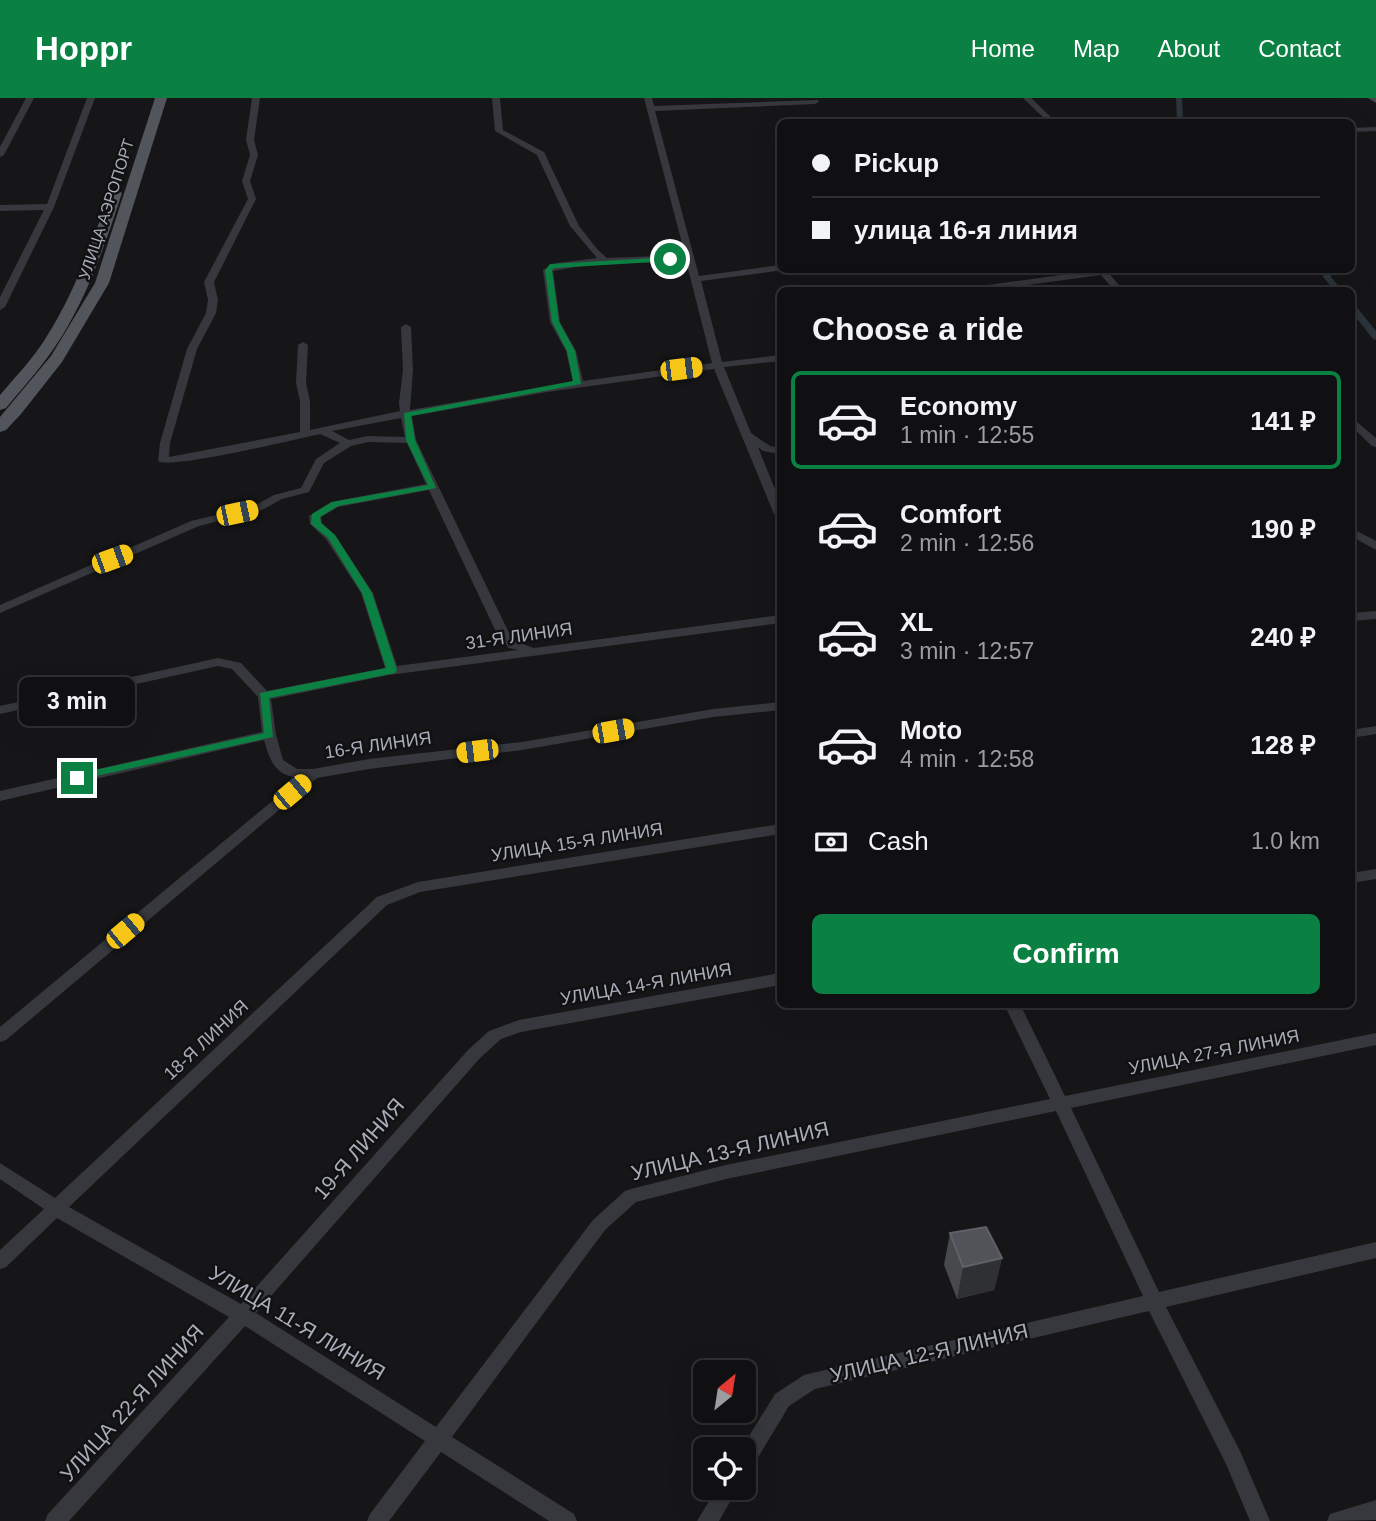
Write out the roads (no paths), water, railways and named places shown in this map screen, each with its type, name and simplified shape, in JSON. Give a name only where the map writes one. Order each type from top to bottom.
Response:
[{"type":"main road","name":"УЛИЦА АЭРОПОРТ","points":[[0,405],[42,354],[71,307],[100,238],[148,98]]},
{"type":"main road","name":"УЛИЦА АЭРОПОРТ","points":[[0,427],[52,367],[88,312],[102,283],[161,98]]},
{"type":"street","points":[[0,155],[30,98]]},
{"type":"street","points":[[0,307],[50,207],[91,98]]},
{"type":"street","points":[[256,98],[250,140],[254,155],[246,181],[252,199],[251,205],[237,225],[209,282],[213,300],[211,313],[192,349],[165,443],[163,461],[208,456],[305,434],[578,382],[777,358]]},
{"type":"street","points":[[496,98],[499,131],[541,154],[563,207],[596,254],[606,261]]},
{"type":"street","points":[[648,98],[718,365],[777,507]]},
{"type":"street","points":[[1027,98],[1049,119]]},
{"type":"street","points":[[650,109],[816,102]]},
{"type":"street","points":[[1355,130],[1376,129]]},
{"type":"street","points":[[0,208],[50,207]]},
{"type":"street","points":[[578,382],[571,351],[555,322],[548,270],[553,265],[691,258]]},
{"type":"street","points":[[696,279],[777,268]]},
{"type":"street","points":[[994,287],[1089,273]]},
{"type":"street","points":[[1104,273],[1116,287]]},
{"type":"street","points":[[406,327],[408,370],[404,403],[411,440],[507,640],[522,648],[548,650]]},
{"type":"street","points":[[303,345],[301,383],[305,401],[305,434]]},
{"type":"street","points":[[1355,424],[1376,444]]},
{"type":"street","points":[[323,431],[348,443]]},
{"type":"street","points":[[745,432],[767,449],[777,450]]},
{"type":"street","points":[[0,609],[195,523],[258,508],[278,497],[305,489],[320,461],[348,443],[368,439],[411,440]]},
{"type":"street","points":[[392,670],[367,593],[331,537],[316,524],[316,516],[335,504],[433,486]]},
{"type":"street","points":[[1355,535],[1376,533]]},
{"type":"street","points":[[1355,536],[1376,546]]},
{"type":"street","points":[[1355,617],[1376,615]]},
{"type":"street","name":"31-Я ЛИНИЯ","points":[[264,696],[392,670],[777,619]]},
{"type":"street","points":[[0,710],[218,662],[236,666],[264,696],[269,735],[277,762],[294,773],[313,774]]},
{"type":"street","name":"16-Я ЛИНИЯ","points":[[313,774],[369,764],[522,746],[713,713],[777,706]]},
{"type":"street","points":[[1355,733],[1376,730]]},
{"type":"street","points":[[0,796],[269,735]]},
{"type":"street","points":[[0,1036],[313,774]]},
{"type":"street","name":"УЛИЦА 15-Я ЛИНИЯ","points":[[382,901],[418,887],[777,829]]},
{"type":"street","points":[[1355,877],[1376,874]]},
{"type":"street","name":"18-Я ЛИНИЯ","points":[[0,1261],[382,901]]},
{"type":"street","name":"УЛИЦА 14-Я ЛИНИЯ","points":[[519,1026],[777,980]]},
{"type":"street","points":[[1014,1008],[1141,1270],[1153,1301],[1212,1415],[1260,1521]]},
{"type":"street","name":"19-Я ЛИНИЯ","points":[[243,1315],[474,1054],[495,1035],[519,1026]]},
{"type":"street","name":"УЛИЦА 27-Я ЛИНИЯ","points":[[1059,1103],[1376,1038]]},
{"type":"street","name":"УЛИЦА 13-Я ЛИНИЯ","points":[[377,1521],[599,1225],[631,1196],[715,1175],[1059,1103]]},
{"type":"street","name":"УЛИЦА 11-Я ЛИНИЯ","points":[[0,1170],[56,1208],[243,1315],[567,1521]]},
{"type":"street","name":"УЛИЦА 12-Я ЛИНИЯ","points":[[756,1442],[782,1400],[811,1381],[1376,1250]]},
{"type":"street","name":"УЛИЦА 22-Я ЛИНИЯ","points":[[55,1521],[243,1315]]},
{"type":"street","points":[[707,1521],[720,1500]]},
{"type":"street","points":[[1337,1521],[1376,1510]]},
{"type":"waterway","points":[[1179,98],[1180,119]]},
{"type":"waterway","points":[[1328,273],[1327,277],[1335,287]]},
{"type":"waterway","points":[[1355,311],[1376,337]]}]
